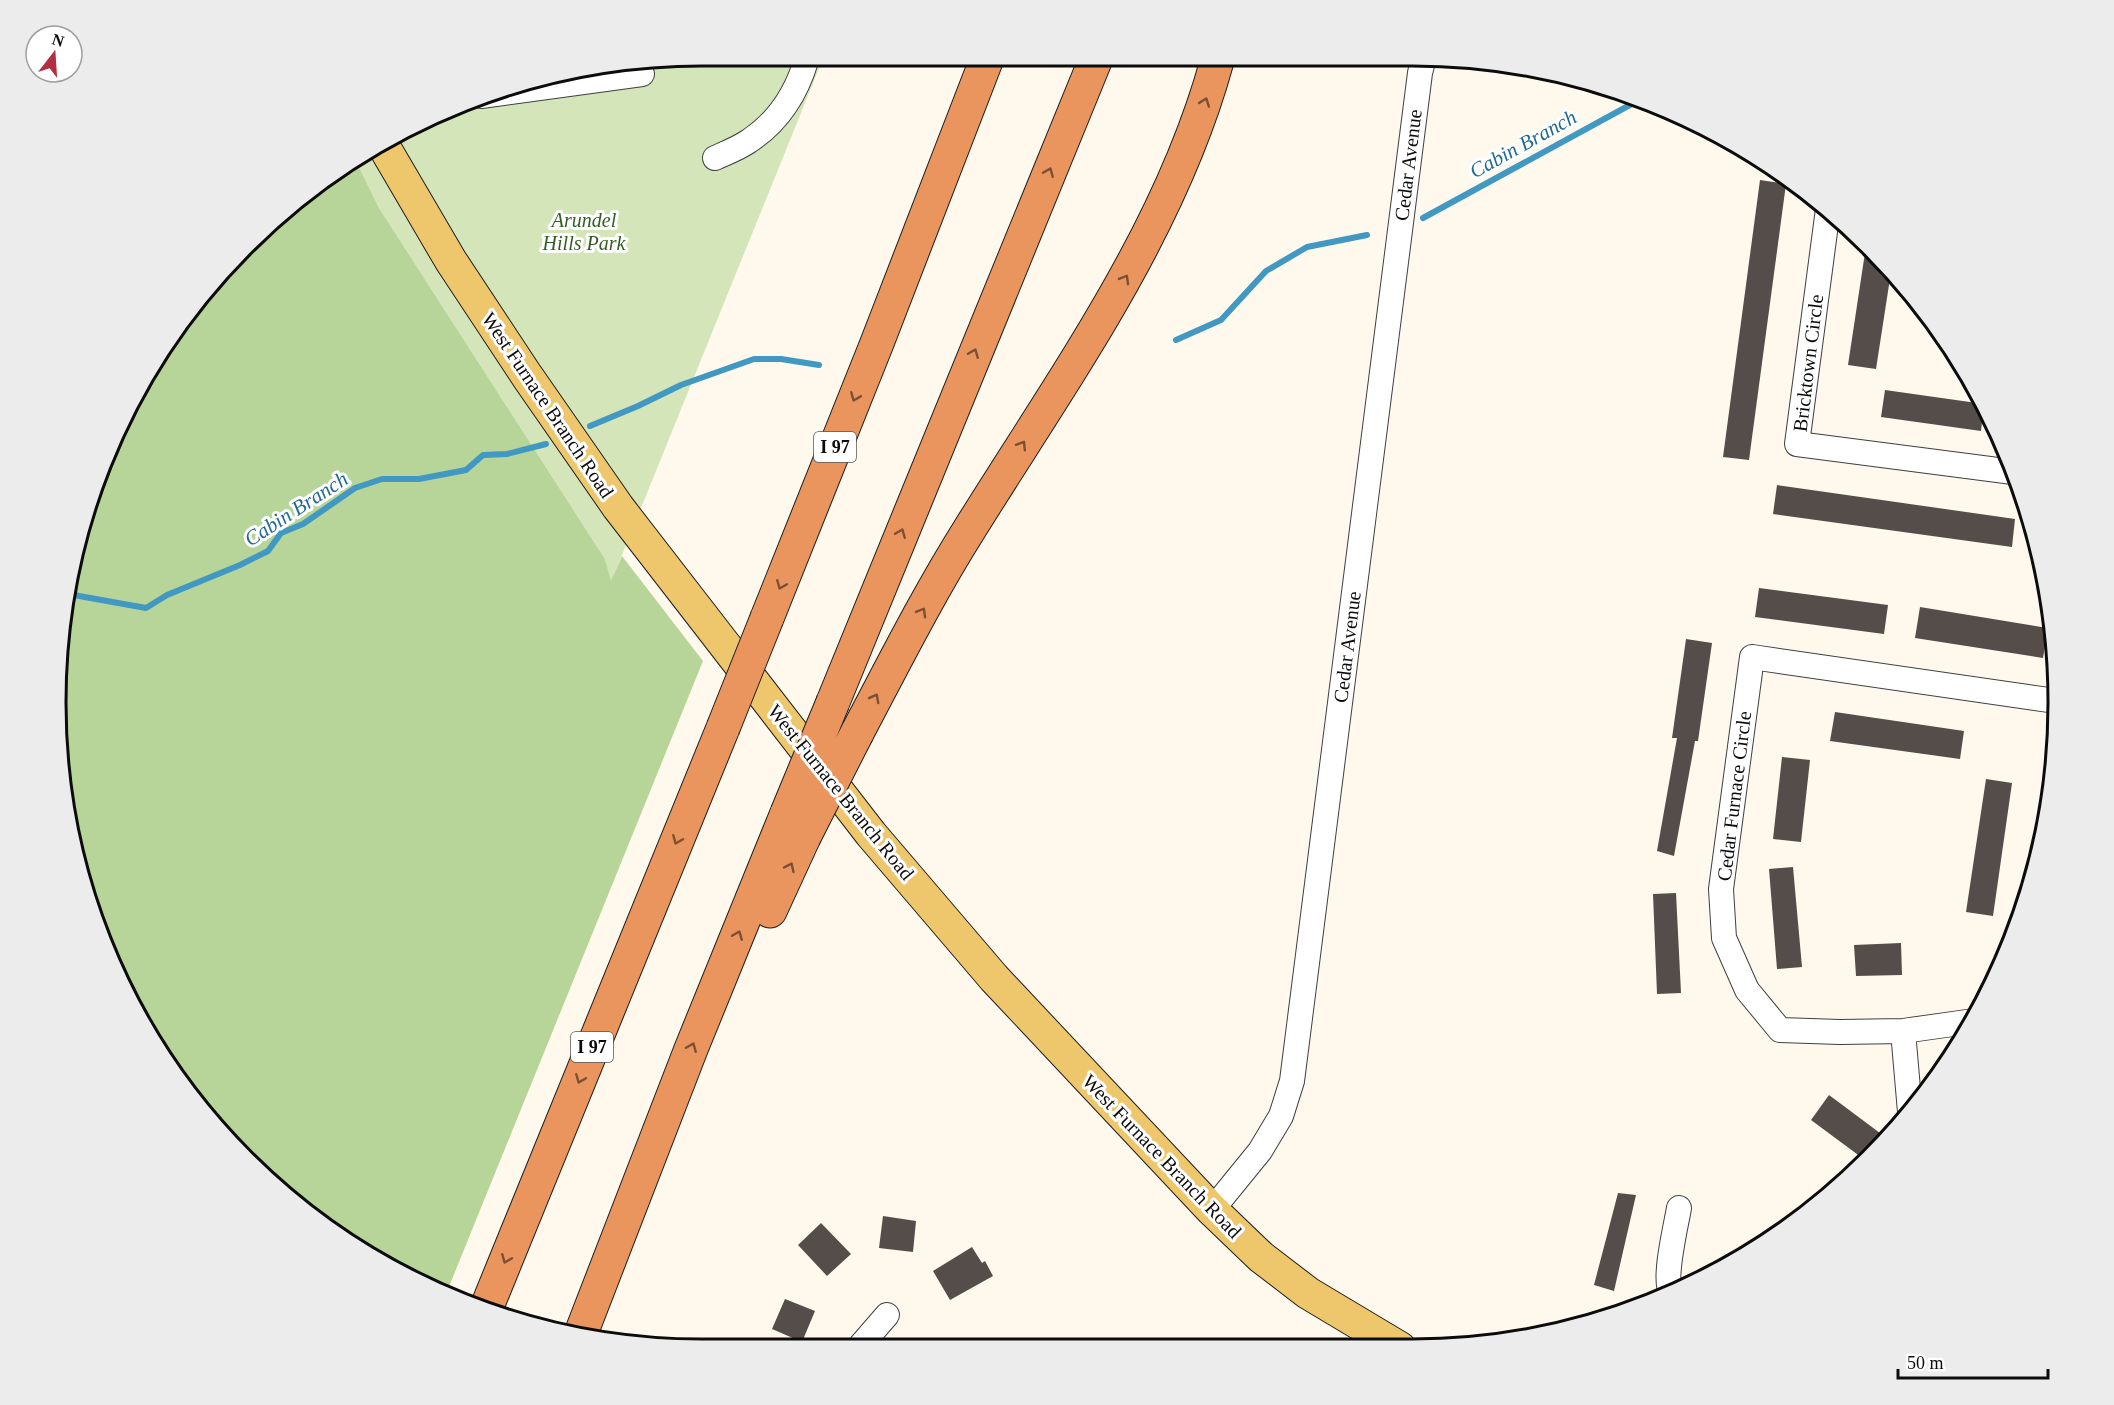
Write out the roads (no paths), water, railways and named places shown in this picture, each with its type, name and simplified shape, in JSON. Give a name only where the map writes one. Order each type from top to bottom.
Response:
[{"type":"highway","points":[[877,343],[984,66]]},
{"type":"highway","points":[[877,343],[1001,66]]},
{"type":"highway","points":[[594,1330],[705,1070],[773,903],[833,702],[1093,66]]},
{"type":"highway","points":[[583,1328],[687,1060],[796,825],[857,733],[967,533],[1143,247],[1183,161],[1216,66]]},
{"type":"highway","name":"I 97","points":[[489,1302],[877,343]]},
{"type":"main road","name":"West Furnace Branch Road","points":[[386,150],[451,261],[526,376],[611,497],[864,825],[994,978],[1212,1210],[1261,1257],[1308,1293],[1385,1339]]},
{"type":"street","points":[[715,158],[749,142],[770,124],[791,99],[804,66]]},
{"type":"street","name":"Cedar Avenue","points":[[1212,1210],[1260,1151],[1281,1116],[1292,1081],[1422,66]]},
{"type":"street","points":[[537,88],[642,74]]},
{"type":"street","name":"Bricktown Circle","points":[[1827,220],[1797,444],[2004,471]]},
{"type":"street","name":"Cedar Furnace Circle","points":[[1962,1023],[1903,1031],[1780,1030],[1747,990],[1724,938],[1721,889],[1752,657],[2048,700]]},
{"type":"street","points":[[1903,1031],[1909,1099]]},
{"type":"street","points":[[1669,1284],[1670,1263],[1679,1208]]},
{"type":"street","points":[[866,1339],[887,1315]]},
{"type":"waterway","name":"Cabin Branch","points":[[1423,218],[1630,105]]},
{"type":"waterway","name":"Cabin Branch","points":[[1176,340],[1221,320],[1266,271],[1307,247],[1367,235]]},
{"type":"waterway","name":"Cabin Branch","points":[[590,426],[681,385],[754,359],[781,359],[819,365]]},
{"type":"waterway","name":"Cabin Branch","points":[[75,595],[146,608],[167,595],[268,551],[281,533],[303,524],[355,488],[382,479],[419,479],[466,470],[483,455],[507,454],[546,444]]},
{"type":"park label","name":"Arundel Hills Park","points":[[584,232]]}]
